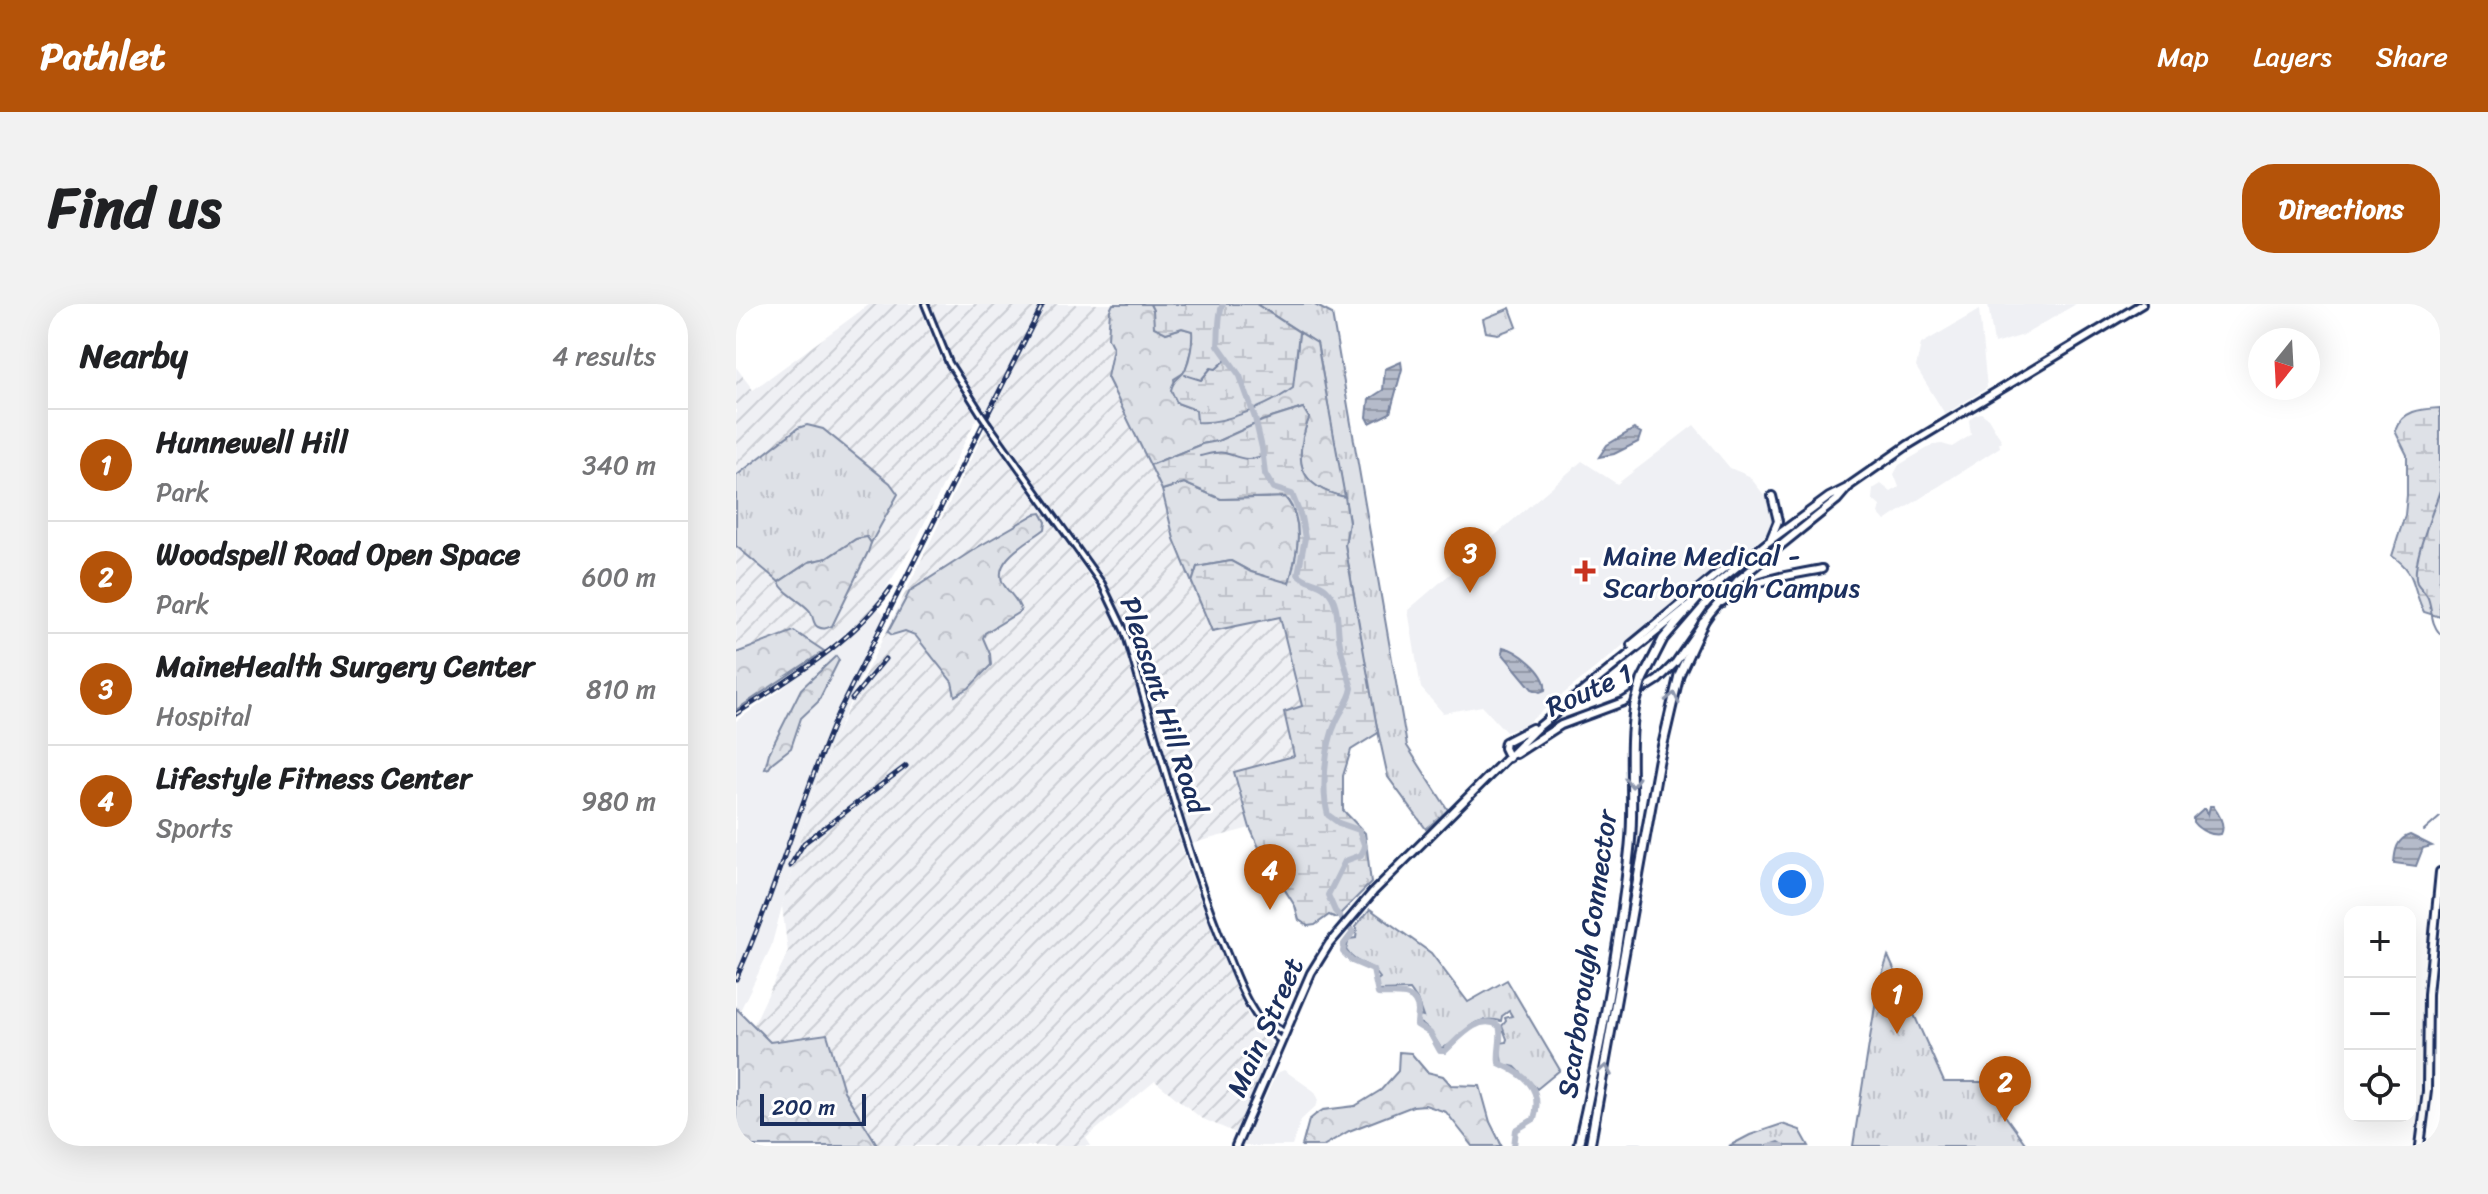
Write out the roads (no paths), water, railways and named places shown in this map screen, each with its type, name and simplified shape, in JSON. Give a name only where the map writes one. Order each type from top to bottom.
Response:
[{"type":"highway","name":"Scarborough Connector","points":[[1578,1146],[1596,1059],[1629,858],[1631,732],[1635,705],[1642,680],[1663,639],[1700,596]]},
{"type":"highway","name":"Scarborough Connector","points":[[1590,1146],[1659,761],[1679,675],[1703,623]]},
{"type":"main road","name":"Route 1","points":[[1509,758],[1561,725],[1623,702],[1652,685],[1670,670],[1726,592],[1849,487],[1908,445],[2142,304]]},
{"type":"main road","name":"Route 1","points":[[1341,929],[1391,873],[1524,740],[1759,549],[1829,497],[1849,487]]},
{"type":"main road","points":[[1768,542],[1778,521],[1772,496]]},
{"type":"main road","points":[[1606,671],[1645,633],[1723,569],[1759,549]]},
{"type":"main road","points":[[1710,613],[1749,585],[1822,569]]},
{"type":"main road","points":[[1509,758],[1504,748],[1507,740],[1551,717]]},
{"type":"main road","points":[[2420,1146],[2427,1091],[2428,994],[2440,872]]},
{"type":"main road","name":"Main Street","points":[[1236,1146],[1311,973],[1341,929]]},
{"type":"street","name":"Pleasant Hill Road","points":[[925,304],[952,368],[1113,604],[1125,632],[1197,877],[1245,997],[1266,1029],[1280,1040]]},
{"type":"street","points":[[1255,1014],[1284,1032]]},
{"type":"water","points":[[1401,362],[1402,369],[1390,413],[1370,423],[1367,417],[1369,399],[1383,390],[1385,369]]},
{"type":"water","points":[[1634,429],[1641,433],[1638,442],[1614,454],[1599,457],[1607,445]]},
{"type":"water","points":[[1503,647],[1531,663],[1542,677],[1545,690],[1532,689],[1502,653]]},
{"type":"water","points":[[2210,806],[2221,820],[2221,834],[2206,832],[2193,822],[2193,818],[2203,809],[2208,815]]},
{"type":"water","points":[[2410,835],[2432,846],[2423,848],[2416,866],[2394,863],[2402,839]]},
{"type":"waterway","points":[[1223,304],[1218,345],[1240,376],[1255,418],[1265,474],[1273,488],[1292,494],[1301,517],[1305,538],[1298,574],[1322,586],[1333,599],[1341,650],[1352,688],[1332,732],[1325,781],[1328,815],[1339,823],[1359,830],[1365,847],[1361,855],[1345,861],[1328,895],[1335,911],[1353,932],[1344,944],[1343,952],[1352,961],[1373,970],[1378,994],[1402,995],[1413,999],[1418,1011],[1417,1025],[1430,1033],[1440,1051],[1445,1051],[1463,1034],[1484,1022],[1499,1026],[1499,1063],[1523,1077],[1534,1090],[1536,1098],[1534,1119],[1516,1130],[1514,1146]]},
{"type":"waterway","points":[[1185,375],[1201,380],[1211,368],[1216,369],[1228,358]]},
{"type":"waterway","points":[[1200,456],[1222,452],[1248,459],[1263,455]]},
{"type":"waterway","points":[[2440,490],[2420,551],[2416,575],[2417,583],[2428,598],[2433,621],[2440,634]]},
{"type":"waterway","points":[[2424,831],[2440,817]]},
{"type":"waterway","points":[[1630,1146],[1640,1146]]},
{"type":"waterway","points":[[1771,1146],[1782,1146]]},
{"type":"railway","points":[[736,979],[838,713],[1043,304]]},
{"type":"railway","points":[[736,714],[840,642],[891,588]]},
{"type":"railway","points":[[852,699],[885,659]]},
{"type":"railway","points":[[790,866],[804,843],[906,766]]},
{"type":"place","name":"Maine Medical - Scarborough Campus","points":[[1585,571]]},
{"type":"place","name":"MaineHealth Surgery Center","points":[[1470,593]]},
{"type":"place","name":"Lifestyle Fitness Center","points":[[1270,910]]},
{"type":"place","name":"Hunnewell Hill","points":[[1897,1034]]},
{"type":"place","name":"Woodspell Road Open Space","points":[[2005,1122]]}]
